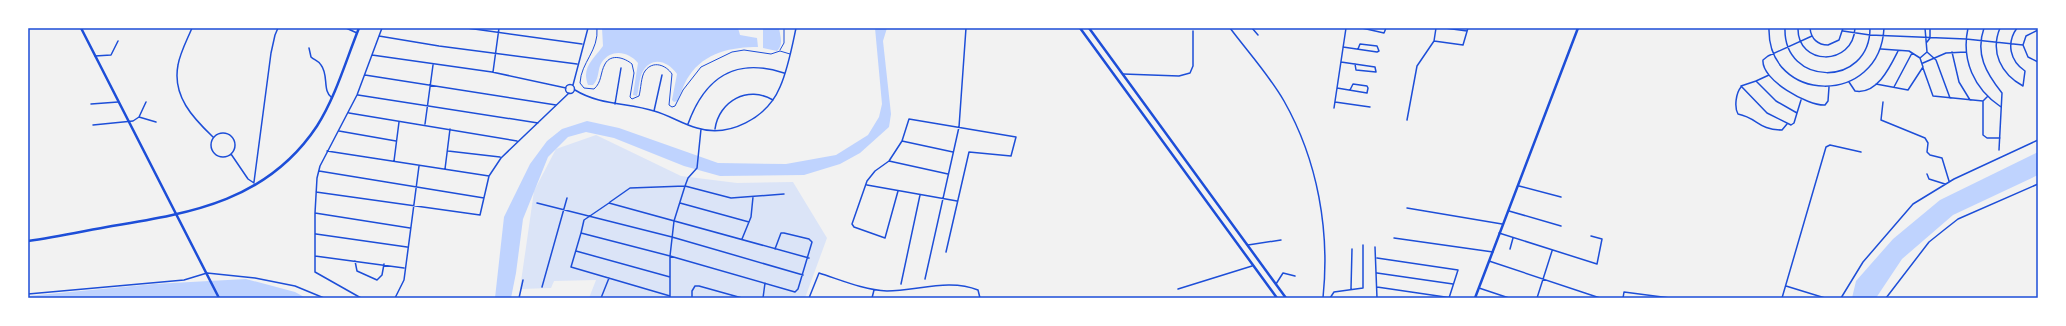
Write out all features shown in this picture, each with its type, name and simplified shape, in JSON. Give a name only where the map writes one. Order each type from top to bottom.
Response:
[{"type":"main road","points":[[81,28],[219,298]]},
{"type":"main road","points":[[28,241],[197,210],[255,184],[277,171],[299,149],[317,126],[332,98],[358,28]]},
{"type":"main road","points":[[1080,28],[1277,298]]},
{"type":"main road","points":[[1089,28],[1245,244],[1286,298]]},
{"type":"main road","points":[[1475,298],[1500,234],[1507,210],[1578,28]]},
{"type":"main road","points":[[1127,91],[1132,87]]},
{"type":"main road","points":[[1241,247],[1245,244]]},
{"type":"street","points":[[192,28],[177,67],[179,86],[187,110],[212,137]]},
{"type":"street","points":[[231,154],[247,178],[255,184],[271,53],[278,28]]},
{"type":"street","points":[[346,28],[357,33]]},
{"type":"street","points":[[361,298],[315,272],[316,192],[319,171],[327,151],[349,113],[382,28]]},
{"type":"street","points":[[467,28],[582,44]]},
{"type":"street","points":[[492,72],[498,28]]},
{"type":"street","points":[[588,28],[577,64],[573,85],[575,90],[592,98],[654,111],[701,129],[715,130],[729,129],[741,125],[759,115],[773,100],[780,87],[796,28]]},
{"type":"street","points":[[597,28],[598,35],[590,59],[585,63],[580,74],[580,83],[584,88],[594,89],[599,85],[605,63],[618,57],[627,59],[632,64],[634,73],[630,97],[632,99],[636,99],[639,96],[645,71],[651,66],[659,64],[668,69],[672,74],[669,105],[672,107],[675,106],[683,90],[701,67],[732,52],[744,50],[771,54],[780,51],[790,54]]},
{"type":"street","points":[[780,51],[784,43],[784,28]]},
{"type":"street","points":[[926,279],[959,127],[966,28]]},
{"type":"street","points":[[1230,28],[1284,101],[1306,148],[1316,180],[1324,230],[1326,275],[1323,298]]},
{"type":"street","points":[[1252,28],[1258,35]]},
{"type":"street","points":[[1334,108],[1346,28]]},
{"type":"street","points":[[1362,28],[1384,33],[1386,28]]},
{"type":"street","points":[[1407,120],[1417,66],[1434,41],[1436,28]]},
{"type":"street","points":[[1445,28],[1467,31]]},
{"type":"street","points":[[1434,41],[1463,45],[1468,28]]},
{"type":"street","points":[[1769,28],[1774,54],[1783,67],[1794,77],[1808,84],[1829,87],[1849,82],[1865,72],[1881,49],[1884,28]]},
{"type":"street","points":[[1785,28],[1788,47],[1792,55],[1804,66],[1818,72],[1834,73],[1856,63],[1865,50],[1870,35],[1870,28]]},
{"type":"street","points":[[1798,28],[1801,42],[1805,48],[1816,56],[1831,57],[1844,52],[1849,47],[1855,33],[1855,28]]},
{"type":"street","points":[[1810,28],[1812,36],[1816,42],[1828,46],[1839,40],[1843,28]]},
{"type":"street","points":[[1925,28],[1927,52],[1936,60],[1950,98]]},
{"type":"street","points":[[1927,42],[1930,38],[1930,28]]},
{"type":"street","points":[[1968,28],[1966,52],[1975,81],[1987,97],[2002,108]]},
{"type":"street","points":[[1984,28],[1980,51],[1985,69],[2002,92],[1999,150]]},
{"type":"street","points":[[2000,28],[1996,42],[1997,58],[2000,65],[2010,78],[2023,86],[2025,71],[2015,62],[2010,50],[2010,43],[2017,28]]},
{"type":"street","points":[[2038,30],[2026,36],[2023,45],[2028,58],[2038,62]]},
{"type":"street","points":[[1122,74],[1179,76],[1190,73],[1193,66],[1193,31]]},
{"type":"street","points":[[1843,31],[1870,35],[1966,39],[2023,45]]},
{"type":"street","points":[[379,36],[439,46],[577,64]]},
{"type":"street","points":[[1812,36],[1763,60],[1763,64],[1769,75],[1801,100],[1825,105],[1828,101],[1829,87]]},
{"type":"street","points":[[95,56],[111,55],[118,41]]},
{"type":"street","points":[[1343,47],[1377,52],[1379,51],[1377,46],[1360,44],[1358,49]]},
{"type":"street","points":[[309,48],[311,57],[323,67],[327,92],[332,98]]},
{"type":"street","points":[[1881,49],[1912,53],[1920,58],[1923,63],[1933,96],[1983,101]]},
{"type":"street","points":[[1849,82],[1853,89],[1865,92],[1876,84],[1888,70],[1898,50]]},
{"type":"street","points":[[1920,58],[1927,52]]},
{"type":"street","points":[[1923,63],[1952,52],[1966,52]]},
{"type":"street","points":[[1952,52],[1959,82],[1970,100]]},
{"type":"street","points":[[1894,87],[1912,53]]},
{"type":"street","points":[[372,55],[433,65],[492,72],[566,88],[569,93]]},
{"type":"street","points":[[1341,62],[1355,64],[1375,67],[1376,72],[1356,70],[1355,64]]},
{"type":"street","points":[[425,124],[433,65]]},
{"type":"street","points":[[688,124],[701,95],[720,77],[735,71],[757,67],[784,73]]},
{"type":"street","points":[[1876,84],[1908,90],[1923,67]]},
{"type":"street","points":[[615,104],[621,68]]},
{"type":"street","points":[[365,75],[557,106]]},
{"type":"street","points":[[654,111],[662,75]]},
{"type":"street","points":[[1741,86],[1756,82],[1769,75]]},
{"type":"street","points":[[1756,82],[1776,101],[1797,113]]},
{"type":"street","points":[[566,88],[570,84],[573,85]]},
{"type":"street","points":[[1337,88],[1367,93],[1368,88],[1367,86],[1353,84],[1350,90]]},
{"type":"street","points":[[1741,86],[1766,113],[1787,124],[1793,125],[1801,100]]},
{"type":"street","points":[[1741,86],[1737,98],[1736,109],[1738,114],[1745,115],[1765,129],[1782,130],[1787,124]]},
{"type":"street","points":[[316,192],[480,215],[489,176],[501,158],[517,141],[557,106],[569,93],[575,90]]},
{"type":"street","points":[[715,130],[719,115],[735,98],[742,95],[758,93],[773,100]]},
{"type":"street","points":[[357,95],[538,123]]},
{"type":"street","points":[[1987,97],[1983,101],[1983,135],[1987,138],[2000,138]]},
{"type":"street","points":[[91,104],[118,102]]},
{"type":"street","points":[[93,125],[129,122],[139,117],[146,102]]},
{"type":"street","points":[[1335,102],[1370,107]]},
{"type":"street","points":[[1883,102],[1881,120],[1925,138],[1928,143],[1927,152],[1930,155],[1942,158],[1949,182]]},
{"type":"street","points":[[349,113],[399,122],[425,124],[517,141]]},
{"type":"street","points":[[139,117],[156,122]]},
{"type":"street","points":[[898,191],[885,238],[852,226],[870,176],[888,161],[902,141],[909,119],[911,118],[1016,136],[1011,156],[969,152],[946,252]]},
{"type":"street","points":[[394,162],[399,122]]},
{"type":"street","points":[[445,169],[450,129]]},
{"type":"street","points":[[701,129],[698,168],[688,178],[684,186],[674,221],[670,256],[670,297],[572,267],[584,220],[630,188],[684,186],[731,198],[784,194]]},
{"type":"street","points":[[339,131],[396,141]]},
{"type":"street","points":[[212,137],[222,132],[229,134],[235,143],[231,154]]},
{"type":"street","points":[[212,137],[210,148],[214,154],[221,157],[231,154]]},
{"type":"street","points":[[1841,298],[1863,262],[1908,208],[1945,184],[2038,140]]},
{"type":"street","points":[[902,141],[953,152]]},
{"type":"street","points":[[1782,298],[1826,147],[1830,145],[1861,152]]},
{"type":"street","points":[[327,151],[489,176]]},
{"type":"street","points":[[448,151],[501,158]]},
{"type":"street","points":[[888,161],[948,174]]},
{"type":"street","points":[[395,298],[404,280],[404,268],[412,206],[419,166]]},
{"type":"street","points":[[319,171],[384,183],[416,185],[484,198]]},
{"type":"street","points":[[1927,174],[1929,179],[1945,184]]},
{"type":"street","points":[[1886,298],[1929,242],[1944,230],[1958,220],[2038,184]]},
{"type":"street","points":[[867,185],[958,201]]},
{"type":"street","points":[[1517,185],[1561,198]]},
{"type":"street","points":[[901,284],[920,195]]},
{"type":"street","points":[[742,239],[753,211],[753,197]]},
{"type":"street","points":[[542,287],[567,198]]},
{"type":"street","points":[[537,202],[672,237],[803,275]]},
{"type":"street","points":[[609,203],[809,258]]},
{"type":"street","points":[[679,203],[749,222]]},
{"type":"street","points":[[1407,208],[1502,224]]},
{"type":"street","points":[[1507,210],[1561,226]]},
{"type":"street","points":[[315,213],[410,228]]},
{"type":"street","points":[[581,233],[670,256],[795,292],[798,289],[809,258],[812,242],[809,239],[781,233],[775,249]]},
{"type":"street","points":[[316,234],[407,247]]},
{"type":"street","points":[[1500,234],[1597,264],[1602,239],[1591,236]]},
{"type":"street","points":[[1394,238],[1493,252]]},
{"type":"street","points":[[1510,249],[1513,238]]},
{"type":"street","points":[[1245,244],[1282,240]]},
{"type":"street","points":[[1330,298],[1334,292],[1363,288],[1362,245]]},
{"type":"street","points":[[1375,247],[1377,258],[1377,298]]},
{"type":"street","points":[[1351,289],[1352,249]]},
{"type":"street","points":[[576,251],[670,277]]},
{"type":"street","points":[[1537,298],[1552,251]]},
{"type":"street","points":[[314,256],[384,264],[404,268]]},
{"type":"street","points":[[1377,258],[1458,270],[1449,298]]},
{"type":"street","points":[[355,261],[357,271],[377,280],[382,275],[384,264]]},
{"type":"street","points":[[1489,261],[1600,298]]},
{"type":"street","points":[[1178,289],[1254,265]]},
{"type":"street","points":[[28,294],[184,280],[207,273],[284,283],[310,291],[324,298]]},
{"type":"street","points":[[809,298],[819,273],[874,290],[889,291],[945,285],[975,289],[980,292],[980,298]]},
{"type":"street","points":[[1276,285],[1283,273],[1295,276]]},
{"type":"street","points":[[1377,273],[1453,284]]},
{"type":"street","points":[[601,298],[609,278]]},
{"type":"street","points":[[519,298],[523,280]]},
{"type":"street","points":[[763,298],[765,283]]},
{"type":"street","points":[[692,298],[692,291],[695,286],[699,286],[742,298]]},
{"type":"street","points":[[1786,286],[1824,298]]},
{"type":"street","points":[[1377,287],[1452,298]]},
{"type":"street","points":[[1479,288],[1509,298]]},
{"type":"street","points":[[872,298],[874,290]]},
{"type":"street","points":[[1623,298],[1624,292],[1670,298]]},
{"type":"shaded area","points":[[596,135],[681,176],[737,183],[793,182],[827,238],[805,298],[589,298],[596,280],[554,281],[551,288],[520,289],[534,191],[556,149]]},
{"type":"water","points":[[602,28],[738,28],[740,35],[757,38],[758,47],[738,48],[720,52],[703,61],[689,76],[677,101],[674,102],[672,100],[677,74],[669,66],[665,63],[655,62],[647,66],[643,71],[640,80],[637,96],[633,95],[638,63],[630,56],[620,53],[611,55],[602,62],[595,82],[593,85],[588,85],[586,79],[587,68],[592,59],[603,46]]},
{"type":"water","points":[[763,28],[779,28],[781,43],[777,51],[763,48]]},
{"type":"water","points":[[875,28],[887,28],[883,41],[891,114],[889,127],[860,153],[840,164],[804,175],[720,176],[684,166],[614,138],[586,132],[568,137],[548,157],[523,219],[511,298],[495,298],[504,217],[530,164],[547,141],[562,129],[587,121],[619,128],[718,163],[786,164],[836,155],[868,135],[879,117],[882,104]]},
{"type":"water","points":[[2038,152],[2038,175],[1953,215],[1902,259],[1876,298],[1852,298],[1856,281],[1893,239],[1940,200]]},
{"type":"water","points":[[246,279],[295,292],[306,298],[28,298],[28,296],[154,284]]}]
